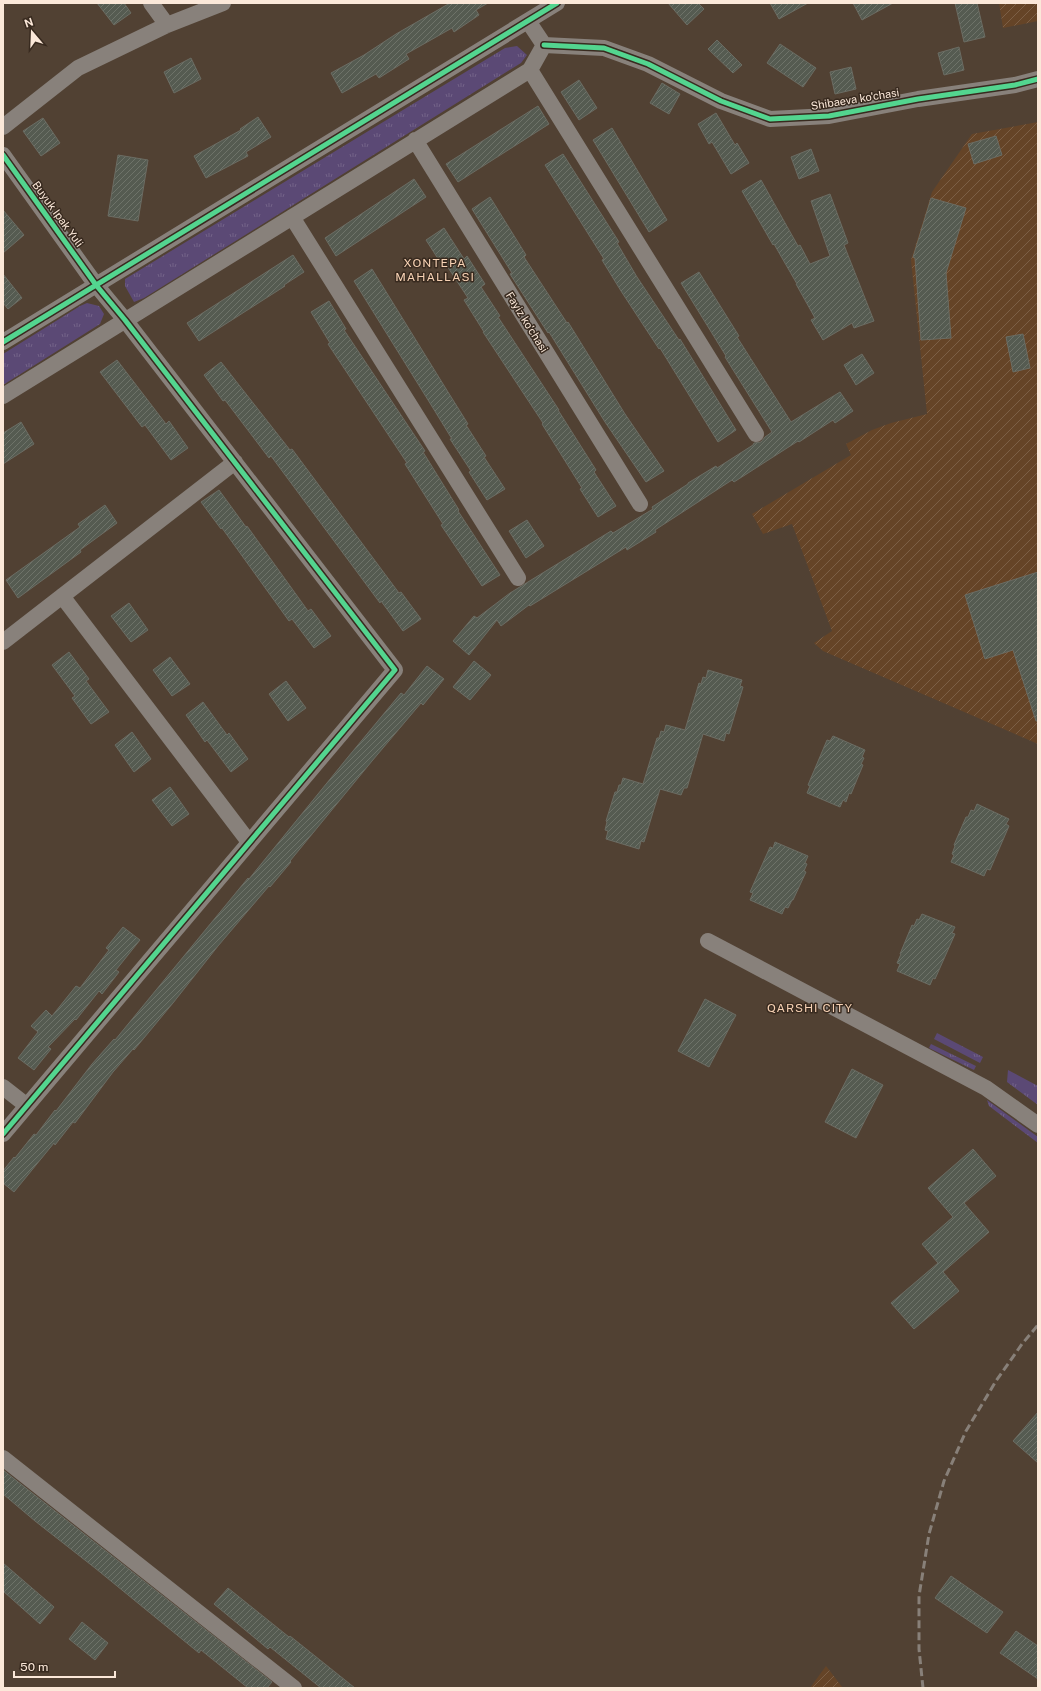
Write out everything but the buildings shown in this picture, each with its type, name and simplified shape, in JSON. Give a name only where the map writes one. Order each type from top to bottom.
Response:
[{"type":"street","points":[[151,3],[167,25]]},
{"type":"street","points":[[3,127],[78,68],[167,25],[224,3]]},
{"type":"street","points":[[3,342],[557,3]]},
{"type":"street","points":[[3,396],[530,70],[544,45],[528,21]]},
{"type":"street","name":"Shibaeva ko'chasi","points":[[544,45],[604,48],[648,64],[721,101],[770,119],[829,116],[918,99],[1015,85],[1038,79]]},
{"type":"street","points":[[530,70],[756,434]]},
{"type":"street","name":"Fayiz ko'chasi","points":[[415,140],[640,504]]},
{"type":"street","name":"Buyuk Ipak Yuli","points":[[3,155],[96,285],[126,320],[395,670],[248,842]]},
{"type":"street","points":[[292,217],[518,578]]},
{"type":"street","points":[[3,642],[235,462]]},
{"type":"street","points":[[3,1134],[248,842],[62,596]]},
{"type":"street","points":[[708,941],[986,1088],[1038,1125]]},
{"type":"street","points":[[3,1088],[26,1106]]},
{"type":"street","points":[[3,1458],[294,1688]]},
{"type":"shaded area","points":[[999,3],[1038,3],[1038,21],[1003,28]]},
{"type":"shaded area","points":[[1038,122],[1038,744],[823,651],[814,643],[832,631],[792,524],[763,534],[752,514],[851,455],[846,444],[872,430],[891,423],[927,414],[911,260],[932,192],[972,134]]},
{"type":"shaded area","points":[[826,1666],[843,1688],[810,1688]]},
{"type":"green space","points":[[517,46],[527,55],[521,63],[144,298],[134,302],[125,286],[125,279],[505,48]]},
{"type":"green space","points":[[87,303],[99,306],[104,314],[100,324],[3,385],[3,354]]},
{"type":"green space","points":[[937,1033],[983,1057],[980,1063],[934,1039]]},
{"type":"green space","points":[[931,1044],[976,1066],[974,1070],[929,1048]]},
{"type":"green space","points":[[1008,1070],[1038,1086],[1038,1105],[1007,1082]]},
{"type":"green space","points":[[987,1100],[1038,1137],[1038,1143],[989,1106]]},
{"type":"railway","points":[[923,1688],[919,1649],[919,1596],[929,1534],[944,1481],[966,1431],[996,1381],[1022,1344],[1038,1325]]},
{"type":"cycle path","points":[[3,342],[557,3]]},
{"type":"cycle path","points":[[544,45],[604,48],[648,64],[721,101],[770,119],[829,116],[918,99],[1015,85],[1038,79]]},
{"type":"cycle path","points":[[3,155],[96,285],[125,320],[395,670],[3,1134]]},
{"type":"district","name":"XONTEPA MAHALLASI","points":[[435,270]]},
{"type":"district","name":"QARSHI CITY","points":[[810,1008]]}]
